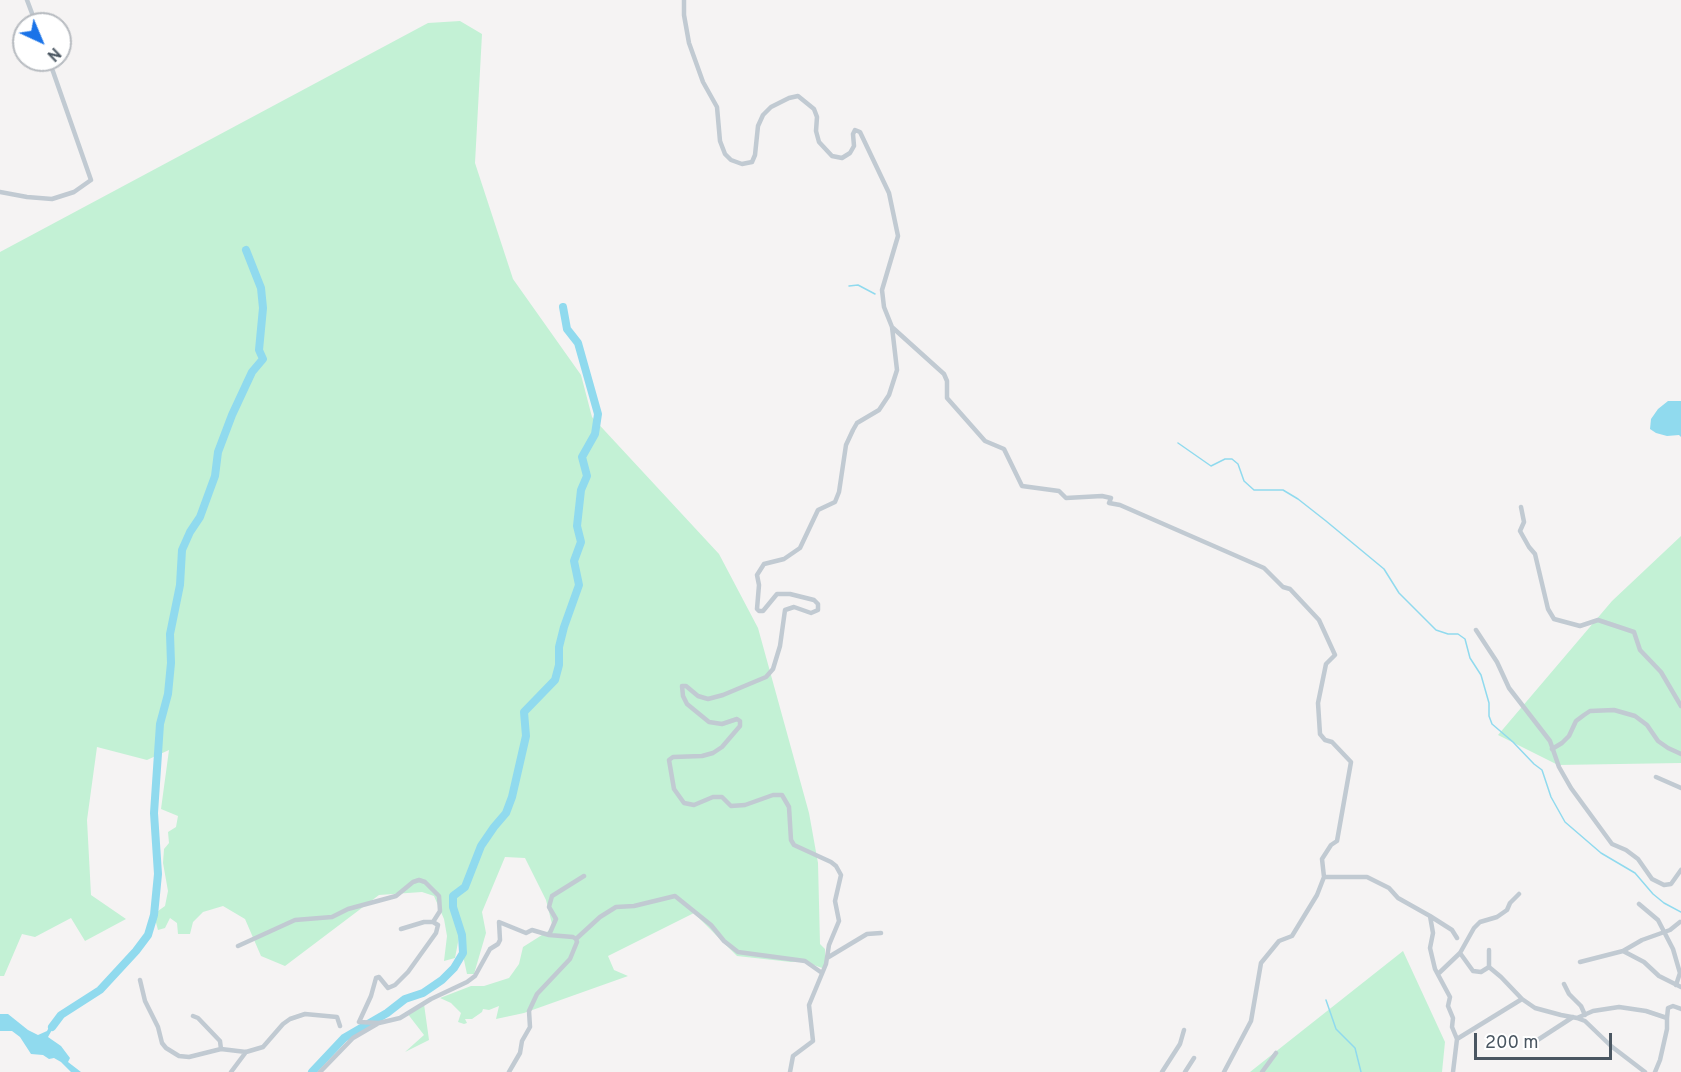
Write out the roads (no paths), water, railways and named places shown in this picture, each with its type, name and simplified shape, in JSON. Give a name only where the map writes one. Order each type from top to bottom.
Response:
[{"type":"street","points":[[684,0],[689,43],[703,82],[717,107],[725,154],[731,160],[742,164],[752,162],[755,155],[758,126],[763,115],[771,107],[798,96],[814,109],[819,142],[832,156],[842,158],[850,153],[854,146],[853,134],[855,130],[860,132],[889,193],[898,236],[882,290],[884,307],[892,327],[897,369],[889,395],[879,410],[857,423],[853,430],[846,445],[839,492],[835,502],[818,510],[800,548],[784,559],[764,564],[757,575],[759,585],[757,609],[759,611],[763,611],[777,594],[790,594],[814,600],[818,604],[818,610],[811,613],[794,608],[784,610],[780,646],[773,669],[766,677],[708,699],[682,686],[687,704],[709,722],[722,724],[737,719],[740,721],[740,726],[722,747],[713,753],[702,756],[673,757],[668,764],[674,789],[684,803],[694,805],[713,797],[722,797],[731,806],[745,805],[773,795],[782,795],[789,807],[791,840],[794,844],[831,862],[841,875],[836,901],[839,921],[809,1005],[813,1041],[793,1056],[790,1072]]},
{"type":"street","points":[[0,192],[52,200],[74,192],[91,180],[53,72]]},
{"type":"street","points":[[892,327],[944,374],[947,381],[946,398],[986,441],[1004,449],[1022,486],[1059,491],[1066,498],[1102,496],[1111,498],[1109,503],[1120,505],[1264,568],[1283,587],[1290,589],[1319,620],[1335,654],[1326,664],[1318,704],[1320,734],[1325,740],[1332,742],[1351,762],[1337,840],[1322,859],[1324,878],[1317,895],[1292,936],[1279,940],[1260,963],[1251,1021],[1224,1072]]},
{"type":"street","points":[[1521,507],[1524,522],[1520,531],[1528,547],[1535,554],[1548,609],[1554,619],[1580,626],[1598,620],[1634,632],[1640,650],[1661,672],[1681,706]]},
{"type":"street","points":[[1476,630],[1497,662],[1509,688],[1550,741],[1571,788],[1612,844],[1638,859],[1652,879],[1664,885],[1671,884],[1681,870]]},
{"type":"street","points":[[1552,749],[1562,743],[1569,736],[1576,722],[1590,711],[1614,710],[1635,716],[1647,725],[1659,741],[1681,754]]},
{"type":"street","points":[[1656,777],[1681,788]]},
{"type":"street","points":[[549,935],[555,919],[549,907],[552,896],[584,876]]},
{"type":"street","points":[[1324,878],[1367,877],[1389,888],[1398,898],[1452,930],[1457,938]]},
{"type":"street","points":[[238,946],[296,920],[332,916],[348,909],[396,896],[419,880],[425,882],[439,896],[440,911],[433,922]]},
{"type":"street","points":[[1438,974],[1460,953],[1480,922],[1497,917],[1507,910],[1519,894]]},
{"type":"street","points":[[576,939],[600,917],[616,907],[634,906],[675,896],[711,925],[738,952],[805,961],[822,973]]},
{"type":"street","points":[[1623,951],[1644,962],[1659,976],[1679,986],[1680,973],[1673,949],[1658,920],[1640,904]]},
{"type":"street","points":[[1430,916],[1433,933],[1430,948],[1435,969],[1450,997],[1448,1006],[1457,1039],[1453,1072]]},
{"type":"street","points":[[401,929],[433,922],[438,925],[436,933],[408,972],[394,985],[388,988],[380,977],[376,978],[367,1007],[359,1022],[379,1023],[400,1018],[431,999],[468,982],[475,976],[490,950],[501,940],[499,922],[526,933],[532,930],[576,939]]},
{"type":"street","points":[[1580,963],[1623,951],[1642,940],[1664,933],[1680,922]]},
{"type":"street","points":[[827,958],[867,934],[881,933]]},
{"type":"street","points":[[509,1072],[520,1053],[522,1041],[530,1026],[529,1011],[537,994],[570,959],[575,951],[576,939]]},
{"type":"street","points":[[1489,950],[1489,967]]},
{"type":"street","points":[[1460,953],[1473,972],[1481,972],[1489,967]]},
{"type":"street","points":[[1489,967],[1501,976],[1522,999],[1535,1008],[1585,1021],[1611,1046],[1645,1072]]},
{"type":"street","points":[[140,980],[145,1001],[158,1026],[158,1033],[166,1048],[179,1056],[189,1057],[221,1049],[246,1053],[262,1047],[283,1024],[305,1014],[337,1017],[340,1026]]},
{"type":"street","points":[[1564,984],[1585,1015]]},
{"type":"street","points":[[1457,1039],[1522,999]]},
{"type":"street","points":[[1655,1072],[1667,1029],[1668,1008],[1673,1006],[1681,1009]]},
{"type":"street","points":[[1533,1042],[1575,1018],[1593,1011],[1618,1007],[1646,1011],[1667,1018]]},
{"type":"street","points":[[193,1017],[198,1018],[220,1041],[221,1049]]},
{"type":"street","points":[[320,1072],[353,1038],[379,1023]]},
{"type":"street","points":[[1162,1072],[1180,1044],[1184,1030]]},
{"type":"street","points":[[231,1072],[246,1053]]},
{"type":"street","points":[[1262,1072],[1276,1053]]},
{"type":"street","points":[[1185,1072],[1194,1058]]},
{"type":"water","points":[[1668,401],[1681,401],[1681,437],[1679,435],[1667,436],[1650,429],[1651,419]]},
{"type":"water","points":[[0,1014],[8,1014],[38,1035],[47,1031],[50,1025],[58,1019],[48,1037],[61,1046],[70,1058],[68,1062],[81,1072],[71,1072],[54,1058],[49,1059],[43,1055],[31,1054],[20,1037],[12,1031],[0,1031]]},
{"type":"waterway","points":[[52,1027],[61,1015],[100,990],[136,951],[148,935],[154,915],[158,874],[154,813],[160,724],[168,694],[171,663],[170,634],[180,585],[182,550],[200,517],[215,476],[218,452],[232,415],[252,372],[263,359],[259,350],[263,308],[261,288],[246,250]]},
{"type":"waterway","points":[[849,286],[858,285],[875,294]]},
{"type":"waterway","points":[[312,1072],[344,1038],[387,1013],[405,999],[423,993],[442,980],[454,968],[463,953],[462,935],[453,907],[453,896],[465,887],[481,846],[506,813],[526,736],[524,712],[555,680],[564,627],[579,585],[574,561],[581,542],[577,526],[581,490],[587,476],[582,457],[595,434],[598,414],[578,343],[567,329],[563,307]]},
{"type":"waterway","points":[[1178,443],[1211,466],[1225,459],[1232,459],[1238,464],[1244,481],[1254,490],[1283,490],[1298,499],[1384,569],[1399,593],[1436,630],[1458,634],[1465,639],[1470,658],[1481,675],[1492,724],[1542,770],[1551,797],[1565,822],[1601,853],[1635,873],[1664,903],[1681,912]]},
{"type":"waterway","points":[[1326,1000],[1336,1029],[1355,1048],[1361,1072]]}]
